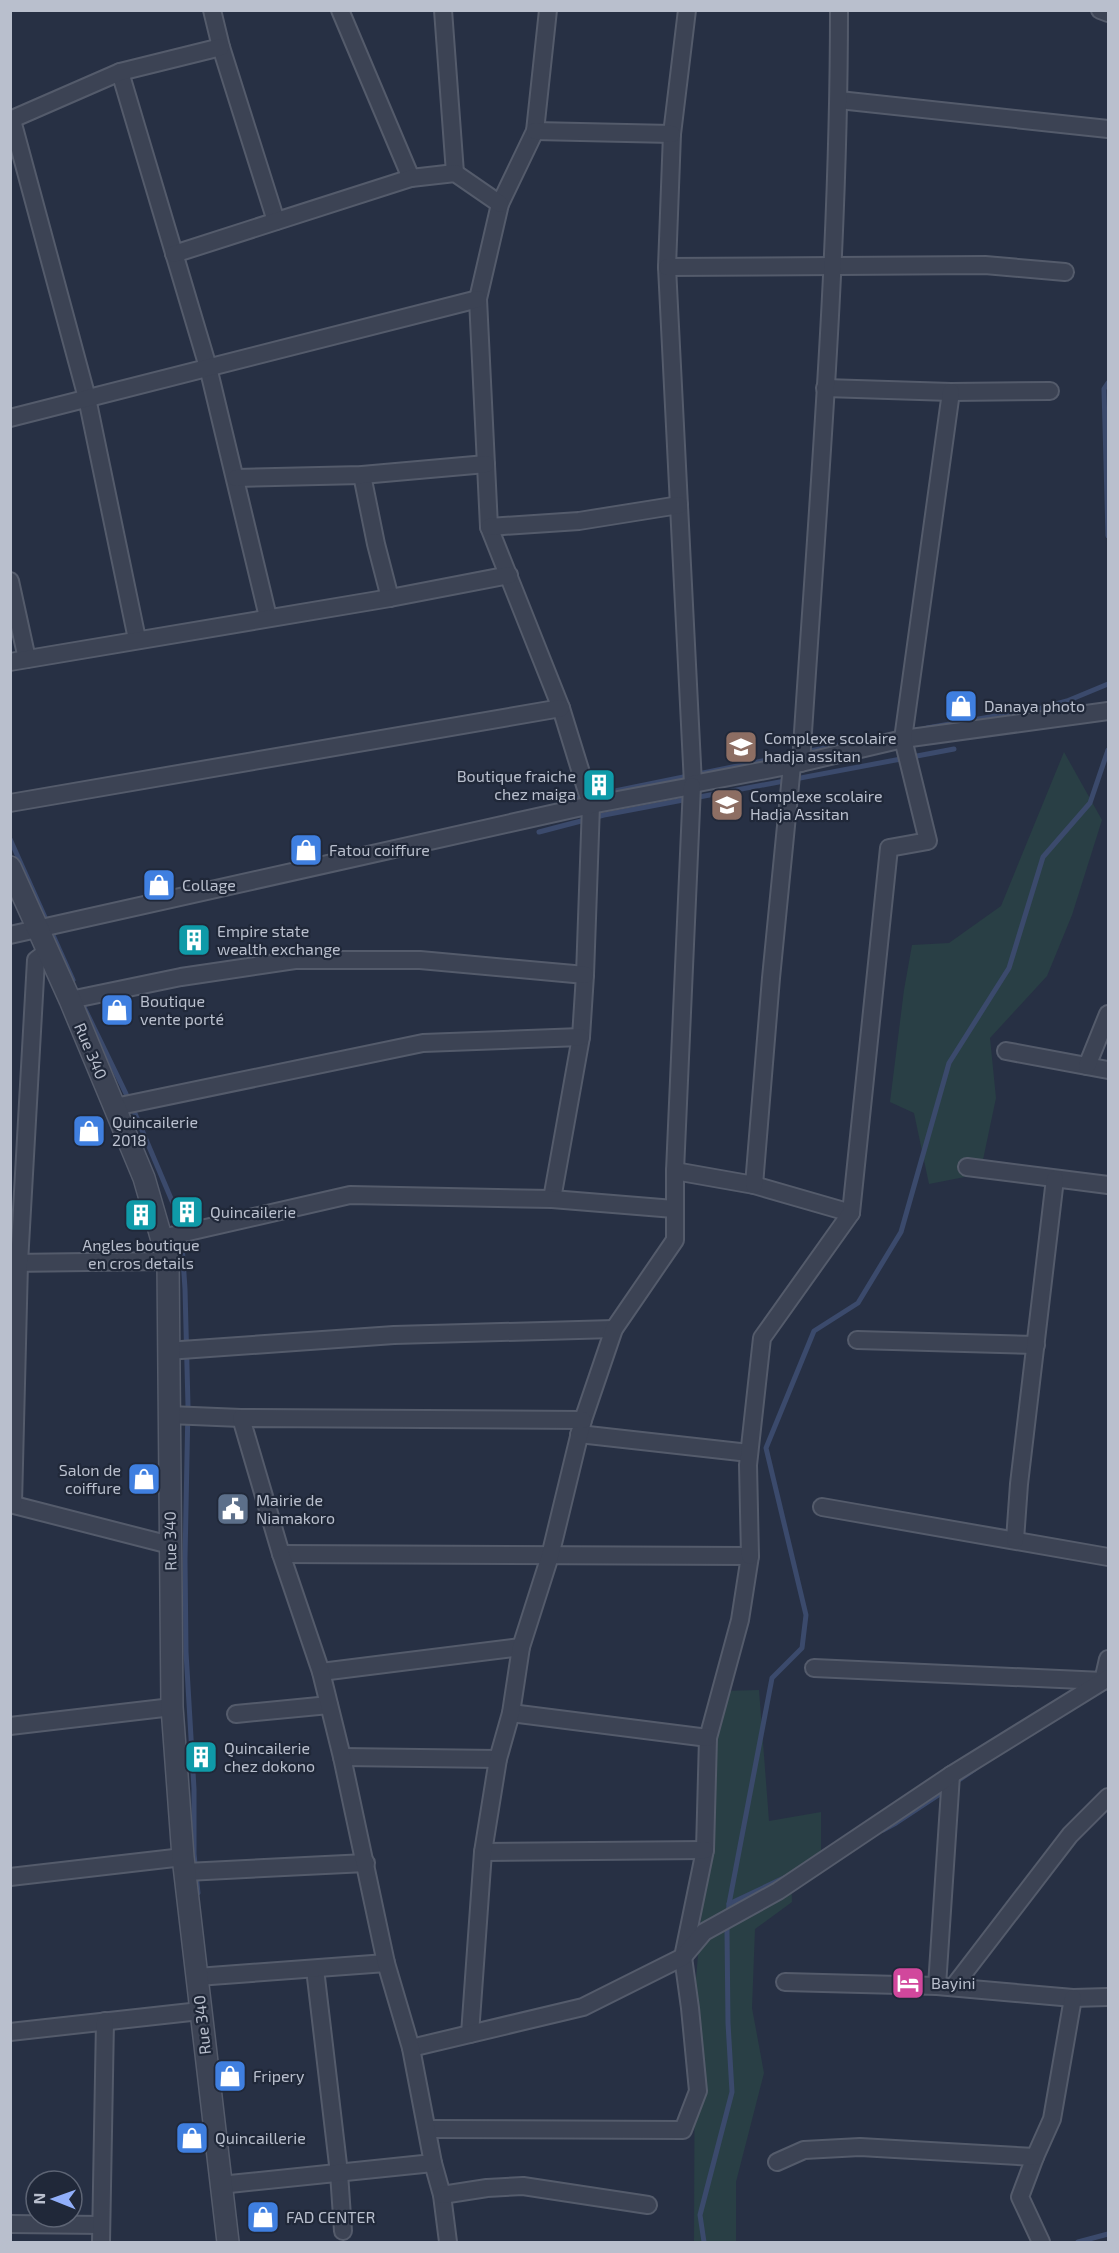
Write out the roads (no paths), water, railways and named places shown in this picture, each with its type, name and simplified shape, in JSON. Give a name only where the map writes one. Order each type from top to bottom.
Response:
[{"type":"street","points":[[212,10],[276,222]]},
{"type":"street","points":[[340,10],[411,178]]},
{"type":"street","points":[[443,10],[455,174]]},
{"type":"street","points":[[548,10],[535,131],[500,204],[478,299],[489,526],[561,708],[591,805],[581,1038],[552,1199]]},
{"type":"street","points":[[470,2034],[483,1852],[498,1759],[511,1713],[521,1647],[550,1556],[581,1427],[614,1329],[675,1240],[675,1172],[692,785],[667,267],[672,134],[687,10]]},
{"type":"street","points":[[754,1185],[771,978],[796,764],[825,388],[839,100],[838,10]]},
{"type":"street","points":[[1100,10],[1108,13]]},
{"type":"street","points":[[137,639],[87,398],[11,120],[120,72],[221,46]]},
{"type":"street","points":[[120,72],[208,367],[268,617]]},
{"type":"street","points":[[839,100],[1108,129]]},
{"type":"street","points":[[535,131],[672,134]]},
{"type":"street","points":[[174,254],[411,178],[455,174],[500,204]]},
{"type":"street","points":[[667,267],[985,265],[1065,272]]},
{"type":"street","points":[[10,418],[478,299]]},
{"type":"street","points":[[825,388],[951,392],[1050,391]]},
{"type":"street","points":[[428,2129],[683,2130],[698,2091],[683,1957],[705,1850],[708,1738],[740,1620],[750,1556],[749,1453],[762,1338],[851,1213],[889,848],[928,841],[903,739],[951,392]]},
{"type":"street","points":[[236,478],[362,475],[486,464]]},
{"type":"street","points":[[362,475],[375,544],[390,598]]},
{"type":"street","points":[[489,526],[579,521],[679,505]]},
{"type":"street","points":[[10,581],[19,660],[390,598],[509,575]]},
{"type":"street","points":[[10,803],[561,708]]},
{"type":"street","points":[[10,935],[591,805],[796,764],[903,739],[1108,711]]},
{"type":"street","name":"Rue 340","points":[[10,867],[70,999],[144,1178],[168,1262],[172,1707],[184,1864],[228,2242]]},
{"type":"street","points":[[48,951],[36,960],[15,1263],[12,1504],[170,1545]]},
{"type":"street","points":[[70,999],[181,977],[295,960],[420,960],[585,975]]},
{"type":"street","points":[[1087,1066],[1108,1014]]},
{"type":"street","points":[[115,1107],[423,1043],[581,1038]]},
{"type":"street","points":[[1006,1051],[1108,1070]]},
{"type":"street","points":[[967,1167],[1108,1185]]},
{"type":"street","points":[[675,1172],[754,1185],[851,1213]]},
{"type":"street","points":[[1015,1540],[1019,1484],[1055,1179]]},
{"type":"street","points":[[162,1238],[350,1195],[552,1199],[674,1209]]},
{"type":"street","points":[[15,1263],[168,1262]]},
{"type":"street","points":[[167,1351],[394,1335],[614,1329]]},
{"type":"street","points":[[857,1340],[1036,1344]]},
{"type":"street","points":[[169,1414],[581,1427],[749,1453]]},
{"type":"street","points":[[241,1418],[281,1554],[321,1672],[366,1863],[386,1963],[411,2048],[433,2163],[442,2195],[448,2242]]},
{"type":"street","points":[[822,1507],[1108,1557]]},
{"type":"street","points":[[281,1554],[750,1556]]},
{"type":"street","points":[[321,1672],[521,1647]]},
{"type":"street","points":[[1106,1679],[1108,1659]]},
{"type":"street","points":[[814,1668],[1106,1679]]},
{"type":"street","points":[[411,2048],[583,2007],[683,1957],[704,1932],[778,1891],[951,1775],[1106,1679]]},
{"type":"street","points":[[236,1714],[329,1705]]},
{"type":"street","points":[[11,1726],[172,1707]]},
{"type":"street","points":[[511,1713],[708,1738]]},
{"type":"street","points":[[342,1757],[498,1759]]},
{"type":"street","points":[[937,1986],[951,1775]]},
{"type":"street","points":[[954,1986],[1070,1835],[1108,1797]]},
{"type":"street","points":[[483,1852],[705,1850]]},
{"type":"street","points":[[10,1878],[184,1864],[366,1863]]},
{"type":"street","points":[[197,1977],[386,1963]]},
{"type":"street","points":[[315,1969],[339,2173],[343,2231]]},
{"type":"street","points":[[784,1982],[954,1986],[1073,1998],[1108,1997]]},
{"type":"street","points":[[1034,2240],[1020,2197],[1052,2119],[1073,1998]]},
{"type":"street","points":[[10,2032],[200,2011]]},
{"type":"street","points":[[101,2242],[105,2021]]},
{"type":"street","points":[[777,2162],[804,2150],[860,2146],[1035,2157]]},
{"type":"street","points":[[220,2185],[433,2163]]},
{"type":"street","points":[[442,2195],[487,2188],[523,2186],[648,2205]]},
{"type":"street","points":[[10,2224],[101,2225]]},
{"type":"waterway","points":[[1108,383],[1104,389],[1108,536]]},
{"type":"waterway","points":[[927,728],[1041,708],[1067,701],[1108,684]]},
{"type":"waterway","points":[[561,802],[874,738]]},
{"type":"waterway","points":[[539,832],[604,815],[954,749]]},
{"type":"waterway","points":[[704,2242],[700,2215],[732,2092],[728,2023],[729,1904],[772,1678],[802,1648],[806,1615],[766,1448],[814,1331],[858,1303],[901,1232],[949,1063],[1009,968],[1043,857],[1090,803],[1108,750]]},
{"type":"waterway","points":[[10,839],[73,980]]},
{"type":"waterway","points":[[82,1003],[131,1104],[175,1208],[182,1244],[188,1406],[186,1652],[194,1789],[194,1854],[198,1893]]},
{"type":"waterway","points":[[953,1784],[975,1769]]},
{"type":"waterway","points":[[883,1830],[946,1790]]},
{"type":"waterway","points":[[729,1904],[786,1877]]},
{"type":"waterway","points":[[1078,2242],[1108,2234]]},
{"type":"place","name":"Danaya photo","points":[[961,706]]},
{"type":"place","name":"Complexe scolaire hadja assitan","points":[[741,747]]},
{"type":"place","name":"Boutique fraiche chez maiga","points":[[599,785]]},
{"type":"place","name":"Complexe scolaire Hadja Assitan","points":[[727,805]]},
{"type":"place","name":"Fatou coiffure","points":[[306,850]]},
{"type":"place","name":"Collage","points":[[159,885]]},
{"type":"place","name":"Empire state wealth exchange","points":[[194,940]]},
{"type":"place","name":"Boutique vente porté","points":[[117,1010]]},
{"type":"place","name":"Quincailerie 2018","points":[[89,1131]]},
{"type":"place","name":"Quincailerie","points":[[187,1212]]},
{"type":"place","name":"Angles boutique en cros details","points":[[141,1215]]},
{"type":"place","name":"Salon de coiffure","points":[[144,1479]]},
{"type":"place","name":"Mairie de Niamakoro","points":[[233,1509]]},
{"type":"place","name":"Quincailerie chez dokono","points":[[201,1757]]},
{"type":"place","name":"Bayini","points":[[908,1983]]},
{"type":"place","name":"Fripery","points":[[230,2076]]},
{"type":"place","name":"Quincaillerie","points":[[192,2138]]},
{"type":"place","name":"FAD CENTER","points":[[263,2217]]}]
